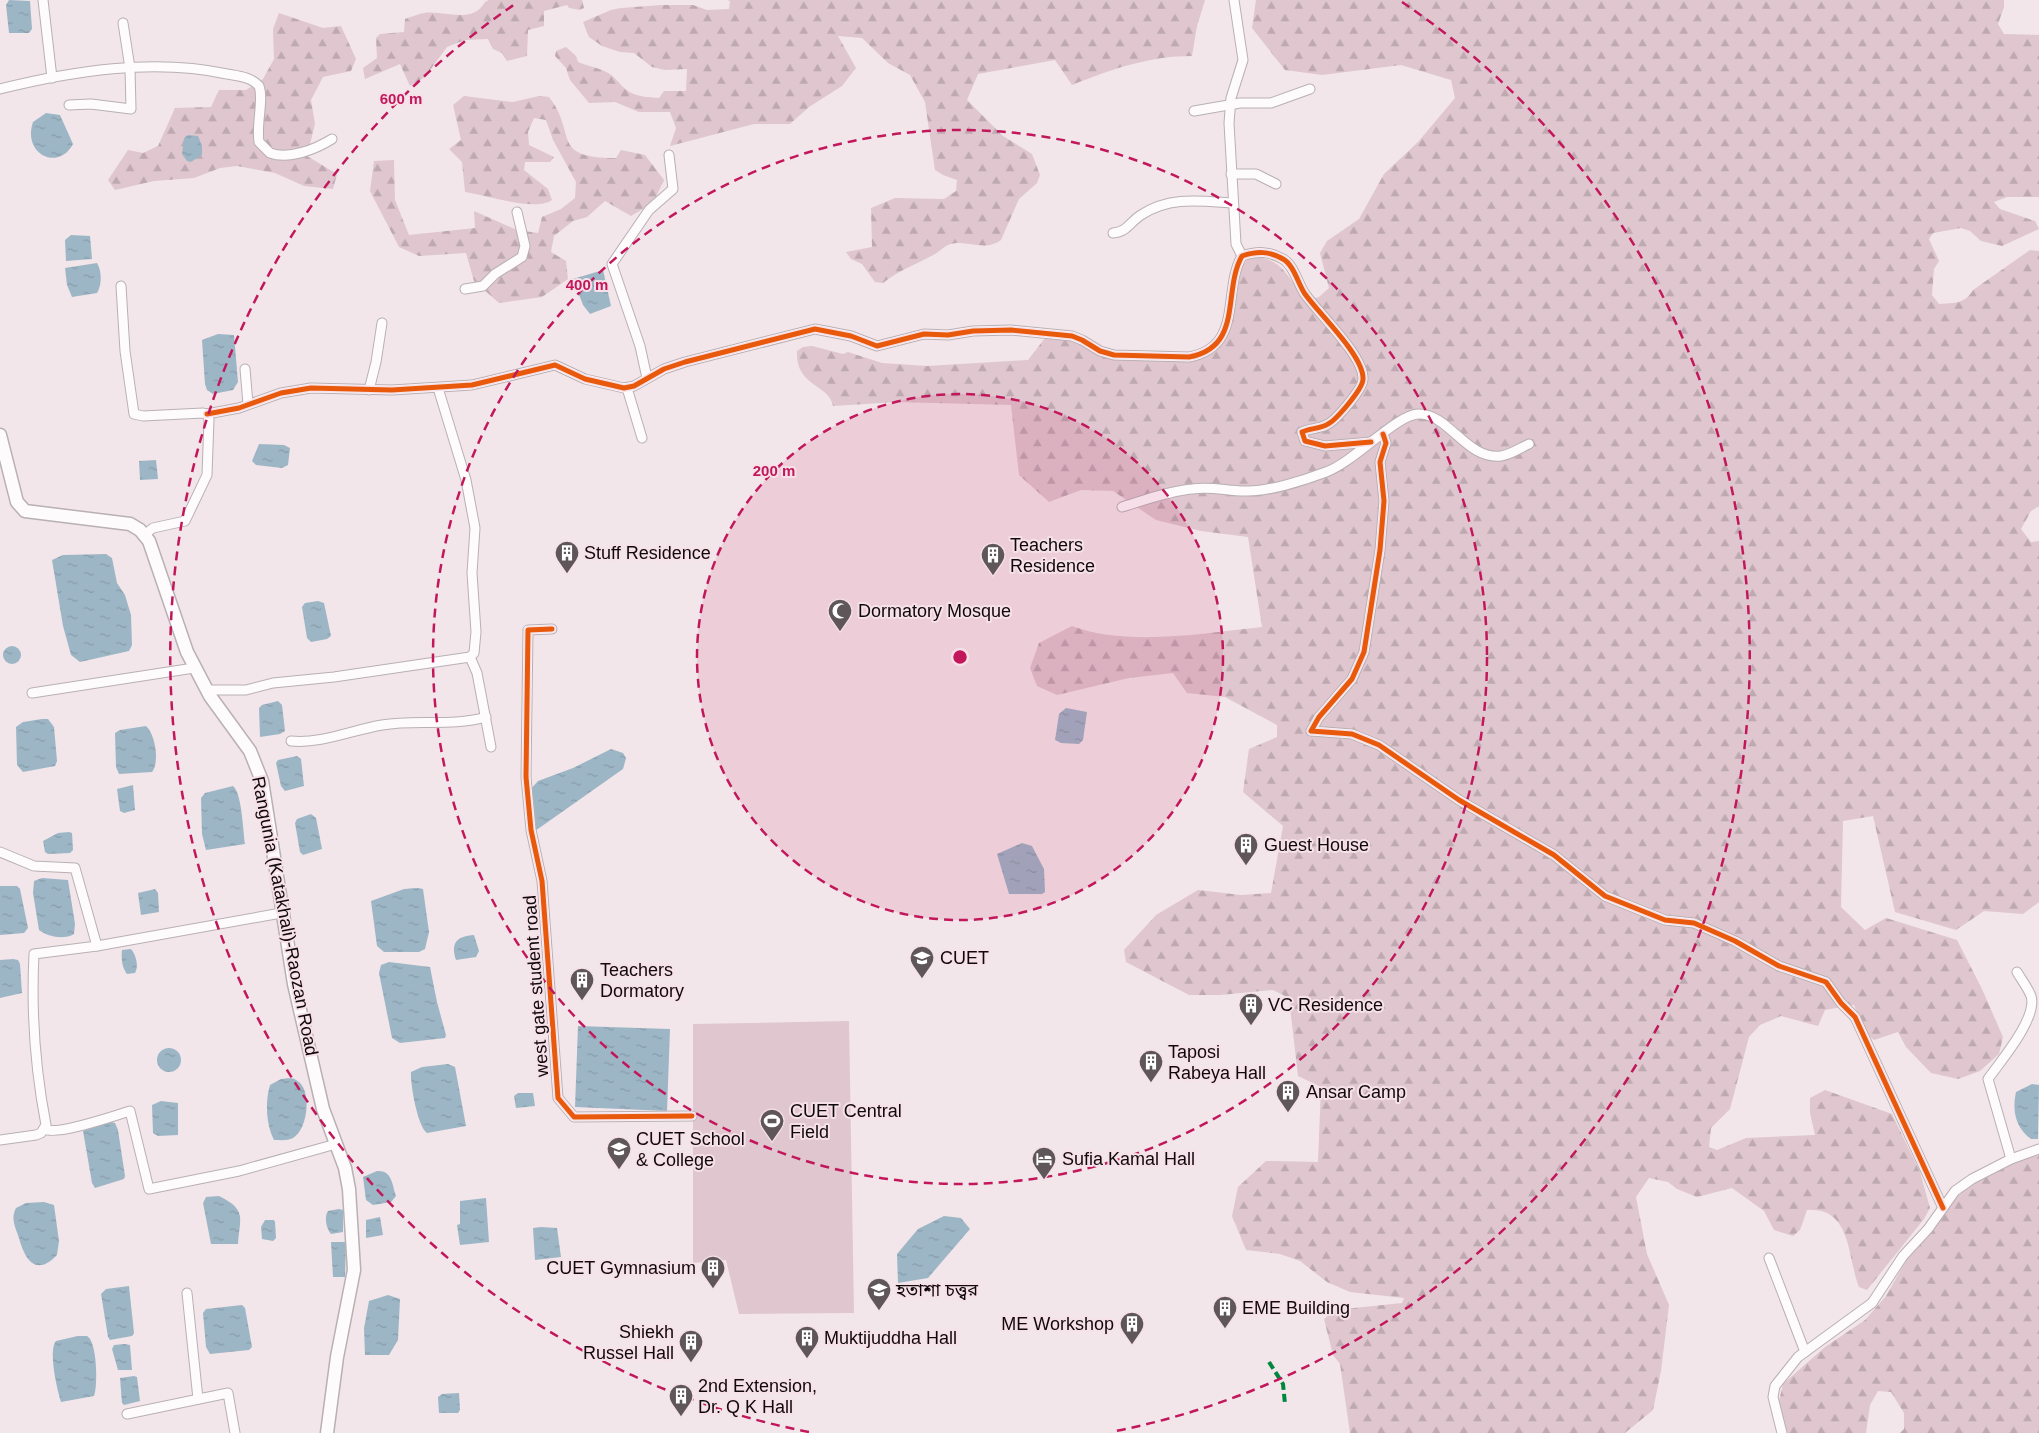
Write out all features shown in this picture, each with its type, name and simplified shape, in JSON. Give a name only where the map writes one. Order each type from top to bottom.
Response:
[{"type":"main road","name":"Rangunia (Katakhali)-Raozan Road","points":[[0,435],[17,502],[24,510],[123,522],[135,526],[144,535],[153,548],[172,610],[194,668],[207,690],[250,751],[262,781],[281,913],[302,1022],[323,1109],[336,1144],[349,1189],[354,1270],[337,1357],[327,1433]]},
{"type":"street","points":[[43,0],[52,78]]},
{"type":"street","points":[[122,286],[125,351],[134,414],[143,416],[207,414],[248,404],[281,393],[311,388],[369,390],[472,385],[555,365],[585,379],[609,386],[627,388],[685,362],[815,329],[852,336],[878,346],[924,334],[948,335],[996,329],[1072,336],[1100,351],[1114,355],[1189,357],[1200,355],[1222,335],[1228,323],[1234,276],[1242,256],[1236,244],[1231,174],[1230,106],[1243,60],[1234,0]]},
{"type":"street","points":[[69,105],[90,104],[131,109],[130,68],[123,23]]},
{"type":"street","points":[[0,89],[93,71],[130,68],[190,68],[213,71],[253,80],[260,90],[258,111],[259,142],[270,153],[291,154],[316,147],[332,139]]},
{"type":"street","points":[[1194,111],[1240,103],[1271,103],[1310,89]]},
{"type":"street","points":[[647,378],[640,346],[612,264],[625,241],[649,210],[673,189],[669,155]]},
{"type":"street","points":[[1231,174],[1256,174],[1276,184]]},
{"type":"street","points":[[1113,233],[1122,232],[1140,215],[1170,202],[1210,200],[1233,203]]},
{"type":"street","points":[[465,289],[483,286],[495,274],[522,257],[525,246],[517,212]]},
{"type":"street","points":[[1242,256],[1262,252],[1284,260],[1301,288],[1339,334],[1361,370],[1363,380],[1361,386],[1332,421],[1326,425],[1302,432],[1302,437],[1312,444],[1325,446],[1371,442]]},
{"type":"street","points":[[369,390],[376,362],[382,323]]},
{"type":"street","points":[[245,370],[248,404]]},
{"type":"street","points":[[207,690],[246,690],[273,682],[334,676],[470,657],[474,653],[476,632],[472,573],[474,528],[466,480],[438,388]]},
{"type":"street","points":[[627,388],[642,438]]},
{"type":"street","points":[[144,535],[153,528],[185,521],[207,475],[209,419],[207,414]]},
{"type":"street","points":[[1122,507],[1190,489],[1214,487],[1246,491],[1328,472],[1353,458],[1403,418],[1419,414],[1437,418],[1458,438],[1473,448],[1486,453],[1500,456],[1529,444]]},
{"type":"street","points":[[1383,434],[1386,443],[1380,462],[1384,501],[1380,550],[1364,652],[1352,679],[1328,705],[1311,731],[1352,734],[1379,744],[1459,800],[1554,855],[1605,896],[1665,920],[1694,923],[1736,941],[1779,966],[1826,982],[1854,1017],[1943,1208]]},
{"type":"street","name":"west gate student road","points":[[552,629],[528,630],[526,777],[531,830],[542,880],[558,1098],[574,1117],[692,1116]]},
{"type":"street","points":[[470,657],[477,673],[491,747]]},
{"type":"street","points":[[32,694],[194,668]]},
{"type":"street","points":[[291,741],[314,740],[384,724],[467,722],[486,717]]},
{"type":"street","points":[[0,852],[34,866],[75,868],[97,946]]},
{"type":"street","points":[[0,1140],[36,1135],[46,1126],[34,1058],[32,995],[34,954],[97,946],[281,913]]},
{"type":"street","points":[[2011,1159],[1988,1079],[2022,1030],[2029,1013],[2032,997],[2017,972]]},
{"type":"street","points":[[44,1129],[49,1132],[77,1127],[130,1111],[149,1189],[239,1171],[336,1144]]},
{"type":"street","points":[[1782,1433],[1774,1397],[1775,1386],[1780,1376],[1805,1352],[1872,1303],[1903,1256],[1928,1229],[1955,1191],[1972,1179],[2011,1159],[2039,1149]]},
{"type":"street","points":[[1768,1258],[1805,1352]]},
{"type":"street","points":[[187,1293],[198,1398]]},
{"type":"street","points":[[127,1414],[228,1393],[235,1433]]},
{"type":"green space","points":[[489,0],[582,0],[584,8],[580,10],[569,8],[567,5],[544,11],[544,26],[528,30],[527,56],[507,61],[502,53],[493,49],[488,39],[465,40],[447,47],[425,77],[410,86],[400,64],[365,79],[363,68],[377,58],[376,38],[380,34],[404,32],[405,19],[422,13],[466,15],[473,13]]},
{"type":"green space","points":[[727,0],[1205,0],[1197,26],[1192,56],[1161,58],[1131,64],[1072,85],[1055,60],[978,74],[967,100],[1003,136],[1032,154],[1040,175],[1037,183],[1019,199],[1001,240],[988,245],[955,243],[948,245],[883,283],[875,282],[862,264],[851,259],[846,252],[872,247],[871,208],[895,198],[944,199],[956,191],[957,180],[935,170],[925,102],[910,75],[888,63],[862,38],[838,36],[856,68],[842,86],[809,107],[790,124],[754,124],[670,146],[676,128],[670,112],[639,112],[615,102],[589,103],[570,80],[566,68],[555,56],[556,51],[566,47],[576,56],[578,62],[608,73],[628,91],[639,96],[659,98],[664,91],[686,91],[687,69],[665,70],[652,67],[634,53],[620,52],[602,46],[589,37],[583,22],[611,10],[621,8],[693,5],[707,10],[729,9],[730,1]]},
{"type":"green space","points":[[1256,0],[2004,0],[2004,7],[1998,24],[2004,34],[2039,35],[2039,197],[2007,197],[1994,202],[2000,209],[2035,221],[2039,229],[2002,246],[1981,241],[1970,231],[1961,228],[1933,233],[1929,239],[1939,261],[1934,269],[1932,295],[1939,304],[1963,300],[1973,290],[2030,250],[2039,251],[2039,506],[2031,511],[2021,529],[2031,542],[2039,541],[2039,902],[2023,914],[1984,911],[1956,930],[1895,912],[1873,816],[1843,821],[1841,907],[1865,930],[1886,918],[1957,940],[1982,989],[2003,1037],[1999,1054],[1980,1071],[1958,1079],[1931,1073],[1906,1047],[1898,1032],[1874,1040],[1865,1032],[1854,1005],[1825,1010],[1818,1026],[1781,1016],[1760,1025],[1749,1037],[1730,1109],[1711,1128],[1709,1147],[1717,1150],[1746,1138],[1815,1135],[1810,1113],[1810,1098],[1825,1090],[1892,1114],[1920,1172],[1930,1208],[1924,1219],[1867,1290],[1859,1287],[1849,1249],[1840,1225],[1822,1211],[1807,1210],[1800,1230],[1793,1236],[1774,1230],[1764,1211],[1732,1188],[1697,1197],[1677,1189],[1668,1182],[1649,1178],[1636,1197],[1647,1254],[1669,1305],[1661,1371],[1653,1410],[1625,1433],[1350,1433],[1340,1364],[1333,1355],[1324,1319],[1335,1310],[1402,1303],[1404,1298],[1350,1292],[1327,1282],[1300,1261],[1280,1254],[1246,1250],[1232,1216],[1238,1187],[1266,1161],[1318,1162],[1321,1087],[1298,1076],[1289,998],[1273,990],[1220,995],[1189,995],[1126,962],[1124,950],[1156,915],[1198,890],[1241,895],[1271,893],[1283,826],[1243,792],[1249,749],[1277,737],[1277,725],[1225,697],[1187,693],[1173,673],[1129,678],[1057,695],[1037,686],[1030,668],[1039,643],[1072,626],[1116,636],[1141,637],[1191,635],[1262,627],[1248,537],[1201,531],[1156,520],[1113,491],[1081,490],[1049,502],[1019,475],[1011,405],[896,402],[833,406],[831,399],[826,393],[801,372],[798,363],[797,351],[803,347],[812,346],[843,354],[848,352],[882,363],[927,366],[1028,360],[1045,338],[1069,339],[1116,359],[1190,359],[1224,338],[1231,328],[1242,266],[1250,257],[1260,257],[1277,264],[1289,277],[1305,301],[1319,297],[1329,288],[1320,253],[1327,241],[1359,219],[1384,174],[1418,142],[1455,98],[1451,80],[1401,65],[1322,75],[1285,70],[1252,28]]},
{"type":"green space","points":[[279,13],[323,28],[341,26],[356,59],[351,71],[323,77],[311,100],[315,124],[307,156],[337,174],[333,189],[304,186],[275,173],[237,166],[220,168],[194,178],[154,181],[115,190],[108,180],[128,150],[143,153],[158,146],[175,108],[211,107],[219,90],[246,90],[263,79],[274,59],[273,29]]},
{"type":"green space","points":[[464,96],[513,102],[539,96],[549,97],[557,110],[568,141],[581,154],[616,158],[621,150],[645,155],[664,180],[653,203],[631,216],[605,201],[587,217],[573,221],[554,236],[551,252],[566,261],[568,279],[542,297],[499,303],[474,281],[466,253],[419,256],[399,247],[370,191],[374,161],[394,160],[395,200],[409,235],[475,228],[474,211],[517,230],[538,233],[542,217],[561,209],[575,198],[576,182],[553,140],[546,120],[534,118],[528,132],[529,145],[554,157],[550,162],[525,162],[524,170],[548,189],[552,200],[545,203],[523,204],[465,192],[462,162],[449,149],[461,140],[453,105]]},
{"type":"green space","name":"CUET Central Field","points":[[849,1021],[854,1313],[739,1314],[726,1260],[693,1263],[693,1024]]},
{"type":"green space","points":[[2039,1152],[2039,1433],[1900,1433],[1904,1429],[1904,1413],[1891,1392],[1878,1391],[1870,1405],[1866,1433],[1787,1433],[1779,1401],[1783,1384],[1825,1347],[1865,1320],[1886,1296],[1907,1259],[1930,1233],[1947,1207],[1961,1193],[1975,1182],[2018,1159]]},
{"type":"water","points":[[9,0],[30,1],[32,29],[29,33],[9,33],[6,5]]},
{"type":"water","points":[[46,113],[60,115],[73,144],[67,152],[59,157],[43,156],[32,143],[33,122]]},
{"type":"water","points":[[188,135],[198,136],[202,146],[202,155],[191,162],[187,161],[182,154],[184,138]]},
{"type":"water","points":[[71,235],[90,236],[92,259],[66,261],[65,240]]},
{"type":"water","points":[[97,263],[101,278],[97,293],[72,297],[67,285],[65,268]]},
{"type":"water","points":[[603,270],[611,306],[590,314],[583,305],[573,279]]},
{"type":"water","points":[[218,334],[234,335],[238,382],[233,390],[213,394],[207,390],[205,384],[202,340]]},
{"type":"water","points":[[259,444],[284,445],[290,448],[288,465],[282,468],[256,465],[252,461]]},
{"type":"water","points":[[156,460],[158,479],[140,480],[139,461]]},
{"type":"water","points":[[106,554],[112,558],[117,583],[125,595],[131,615],[132,645],[129,651],[80,662],[71,655],[63,626],[52,560],[63,555]]},
{"type":"water","points":[[318,601],[324,603],[331,636],[327,639],[311,642],[307,638],[302,607],[305,603]]},
{"type":"water","points":[[12,646],[18,649],[21,655],[18,661],[12,664],[6,661],[3,655],[6,649]]},
{"type":"water","points":[[278,701],[282,705],[285,731],[280,734],[260,737],[259,708],[262,705]]},
{"type":"water","points":[[1066,708],[1087,712],[1083,740],[1079,744],[1061,743],[1055,740],[1059,714]]},
{"type":"water","points":[[48,719],[54,727],[57,761],[55,766],[23,772],[17,765],[16,727],[23,722]]},
{"type":"water","points":[[146,726],[152,735],[156,755],[156,762],[152,772],[119,774],[116,767],[115,733],[120,730]]},
{"type":"water","points":[[611,749],[623,753],[626,758],[623,769],[535,831],[529,791],[538,781],[573,768]]},
{"type":"water","points":[[297,756],[301,759],[304,786],[285,791],[281,786],[276,763],[278,760]]},
{"type":"water","points":[[133,785],[135,810],[124,813],[120,811],[117,789]]},
{"type":"water","points":[[233,786],[240,804],[245,844],[206,850],[202,834],[201,798],[205,793]]},
{"type":"water","points":[[311,814],[316,818],[322,849],[303,855],[300,852],[295,823],[297,819]]},
{"type":"water","points":[[58,833],[72,833],[73,850],[70,853],[48,854],[45,852],[43,841]]},
{"type":"water","points":[[1022,843],[1032,846],[1044,869],[1045,892],[1042,894],[1009,894],[997,854]]},
{"type":"water","points":[[42,878],[68,880],[75,924],[74,934],[66,937],[56,937],[39,930],[33,893],[34,881]]},
{"type":"water","points":[[0,886],[17,886],[20,889],[28,928],[24,933],[0,935]]},
{"type":"water","points":[[155,889],[158,893],[159,912],[141,915],[138,893]]},
{"type":"water","points":[[404,889],[423,889],[429,932],[425,949],[419,952],[384,952],[377,946],[371,901]]},
{"type":"water","points":[[474,935],[479,951],[476,957],[456,960],[454,949],[456,941],[463,937]]},
{"type":"water","points":[[131,949],[136,957],[137,967],[135,973],[127,974],[122,963],[122,950]]},
{"type":"water","points":[[0,960],[18,960],[20,964],[22,993],[0,998]]},
{"type":"water","points":[[389,962],[430,967],[446,1035],[445,1038],[400,1043],[392,1038],[379,973],[381,965]]},
{"type":"water","points":[[578,1026],[670,1029],[667,1111],[575,1107]]},
{"type":"water","points":[[169,1048],[174,1049],[180,1055],[180,1065],[174,1071],[169,1072],[164,1071],[158,1065],[157,1060],[158,1055],[164,1049]]},
{"type":"water","points":[[448,1064],[455,1067],[466,1126],[427,1133],[418,1115],[413,1095],[411,1072],[422,1067]]},
{"type":"water","points":[[281,1079],[296,1080],[305,1091],[305,1118],[298,1134],[289,1140],[274,1140],[267,1113],[267,1098],[270,1085]]},
{"type":"water","points":[[2032,1084],[2039,1085],[2038,1139],[2031,1139],[2021,1129],[2016,1118],[2014,1105],[2016,1092]]},
{"type":"water","points":[[518,1093],[533,1093],[535,1106],[516,1108],[514,1096]]},
{"type":"water","points":[[161,1101],[178,1103],[178,1135],[158,1136],[153,1133],[152,1105]]},
{"type":"water","points":[[108,1121],[115,1123],[118,1130],[125,1176],[124,1179],[95,1188],[92,1183],[83,1131]]},
{"type":"water","points":[[377,1171],[382,1171],[389,1175],[396,1196],[391,1202],[373,1205],[366,1200],[363,1177]]},
{"type":"water","points":[[219,1196],[234,1206],[240,1215],[238,1244],[211,1244],[203,1203],[206,1197]]},
{"type":"water","points":[[486,1198],[489,1242],[460,1245],[457,1225],[460,1224],[460,1201]]},
{"type":"water","points":[[44,1202],[54,1205],[59,1241],[57,1255],[43,1265],[37,1265],[28,1259],[21,1246],[15,1227],[14,1212],[16,1208],[26,1203]]},
{"type":"water","points":[[343,1210],[343,1232],[331,1234],[326,1222],[326,1216],[328,1211]]},
{"type":"water","points":[[944,1216],[961,1218],[970,1229],[928,1278],[898,1283],[897,1254],[918,1229]]},
{"type":"water","points":[[380,1217],[383,1235],[366,1238],[366,1220]]},
{"type":"water","points":[[265,1220],[274,1220],[275,1222],[276,1238],[273,1241],[262,1239],[261,1227]]},
{"type":"water","points":[[533,1228],[557,1228],[561,1257],[535,1260]]},
{"type":"water","points":[[331,1242],[346,1242],[345,1277],[333,1277]]},
{"type":"water","points":[[129,1286],[134,1333],[132,1336],[110,1340],[101,1294],[106,1289]]},
{"type":"water","points":[[388,1295],[400,1299],[398,1340],[389,1355],[365,1355],[364,1328],[369,1301]]},
{"type":"water","points":[[242,1305],[245,1308],[252,1347],[249,1350],[210,1354],[206,1347],[203,1313],[206,1309]]},
{"type":"water","points":[[87,1336],[93,1346],[96,1374],[94,1396],[61,1402],[54,1370],[54,1346],[56,1341]]},
{"type":"water","points":[[114,1345],[130,1345],[132,1370],[118,1370],[112,1349]]},
{"type":"water","points":[[137,1377],[140,1401],[124,1405],[122,1403],[120,1378]]},
{"type":"water","points":[[459,1393],[460,1410],[458,1413],[439,1413],[438,1397],[442,1394]]},
{"type":"marked path","points":[[1269,1362],[1283,1384],[1285,1404]]},
{"type":"cycle path","points":[[207,414],[239,408],[281,393],[311,388],[392,390],[472,385],[555,365],[585,379],[624,388],[634,386],[664,369],[685,362],[815,329],[851,336],[877,346],[924,334],[948,335],[973,331],[1011,330],[1072,336],[1100,351],[1114,355],[1189,357],[1206,351],[1218,342],[1225,330],[1236,270],[1242,256],[1263,253],[1273,254],[1287,262],[1293,270],[1302,290],[1349,347],[1361,370],[1362,384],[1348,404],[1328,424],[1302,432],[1305,441],[1325,446],[1371,442]]},
{"type":"cycle path","points":[[1383,434],[1386,443],[1380,462],[1384,501],[1380,550],[1364,652],[1352,679],[1319,717],[1311,731],[1352,734],[1379,745],[1459,800],[1554,855],[1605,896],[1665,920],[1694,923],[1735,941],[1779,966],[1826,982],[1841,1003],[1855,1017],[1943,1208]]},
{"type":"cycle path","points":[[552,629],[528,630],[526,777],[531,830],[542,881],[558,1098],[574,1117],[692,1116]]},
{"type":"place","name":"Stuff Residence","points":[[567,574]]},
{"type":"place","name":"Teachers Residence","points":[[993,576]]},
{"type":"place","name":"Dormatory Mosque","points":[[840,632]]},
{"type":"place","name":"Guest House","points":[[1246,866]]},
{"type":"place","name":"CUET","points":[[922,979]]},
{"type":"place","name":"Teachers Dormatory","points":[[582,1001]]},
{"type":"place","name":"VC Residence","points":[[1251,1026]]},
{"type":"place","name":"Taposi Rabeya Hall","points":[[1151,1083]]},
{"type":"place","name":"Ansar Camp","points":[[1288,1113]]},
{"type":"place","name":"CUET Central Field","points":[[772,1142]]},
{"type":"place","name":"CUET School & College","points":[[619,1170]]},
{"type":"place","name":"Sufia Kamal Hall","points":[[1044,1180]]},
{"type":"place","name":"CUET Gymnasium","points":[[713,1289]]},
{"type":"place","name":"হতাশা চত্ত্বর","points":[[879,1311]]},
{"type":"place","name":"EME Building","points":[[1225,1329]]},
{"type":"place","name":"ME Workshop","points":[[1132,1345]]},
{"type":"place","name":"Muktijuddha Hall","points":[[807,1359]]},
{"type":"place","name":"Shiekh Russel Hall","points":[[691,1363]]},
{"type":"place","name":"2nd Extension, Dr. Q K Hall","points":[[681,1417]]}]
